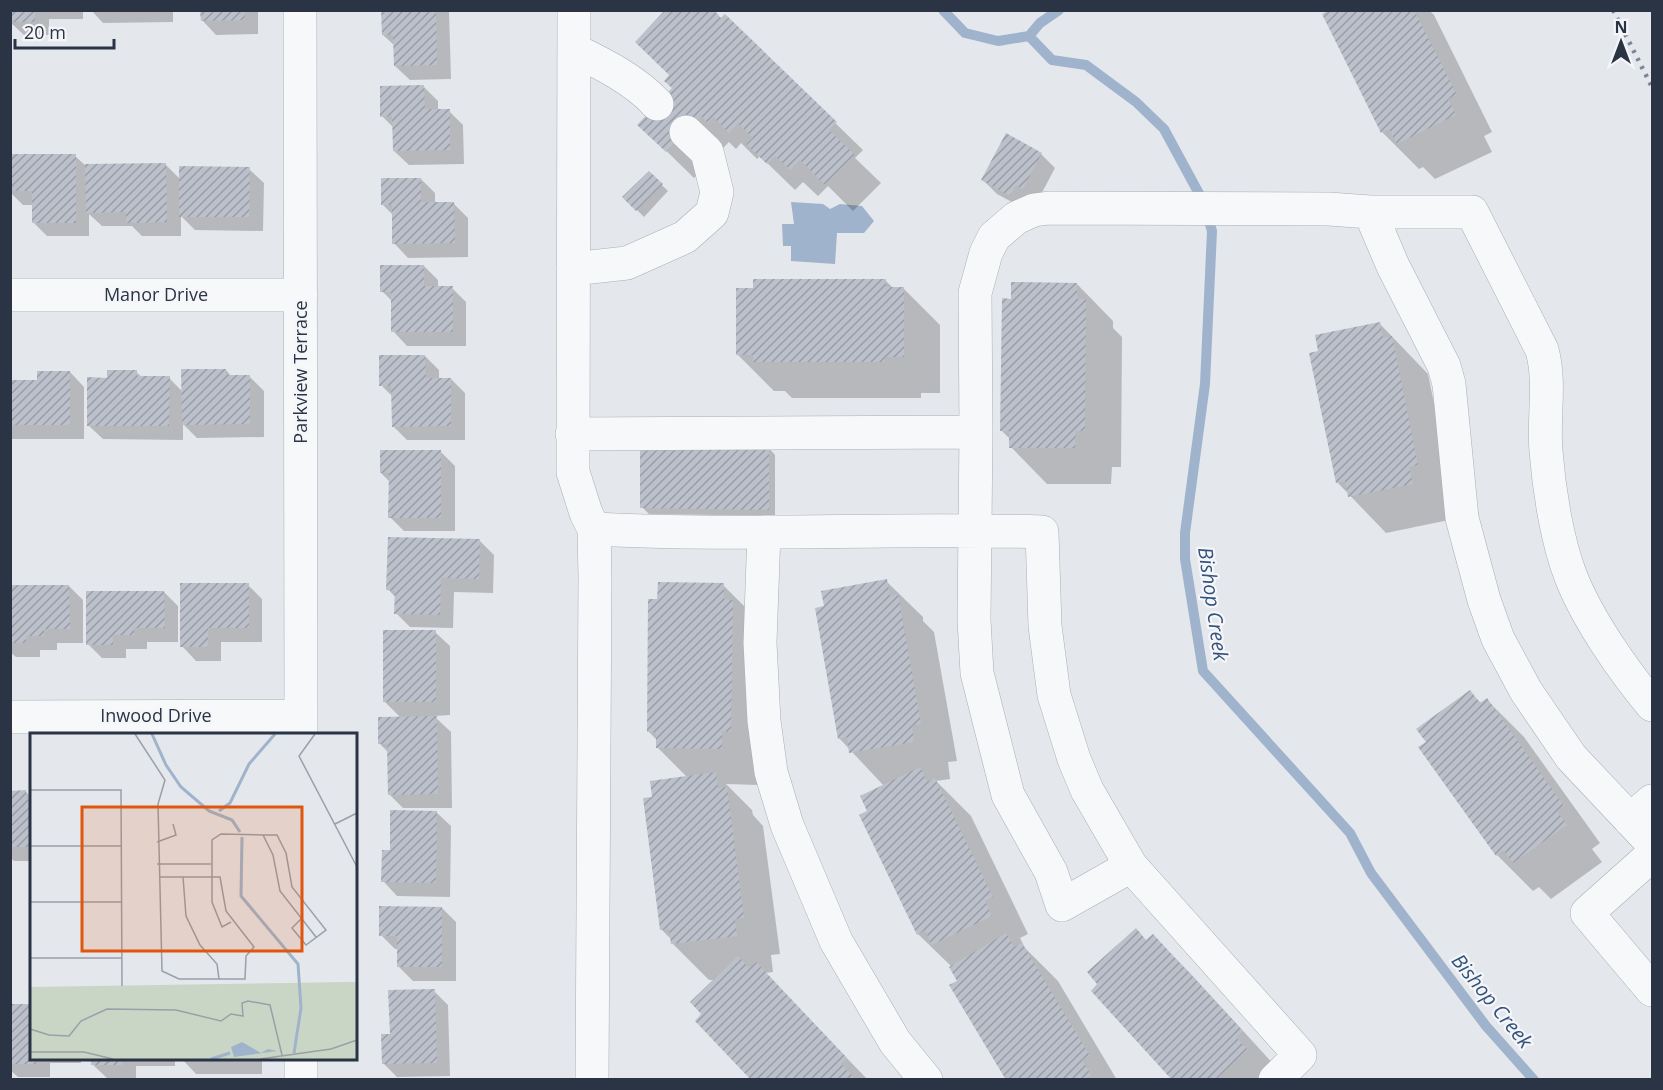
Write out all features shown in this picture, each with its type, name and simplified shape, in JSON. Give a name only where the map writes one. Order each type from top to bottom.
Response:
[{"type":"street","name":"Parkview Terrace","points":[[300,10],[301,725]]},
{"type":"street","points":[[574,10],[573,472],[586,513],[594,529],[592,1080]]},
{"type":"street","points":[[574,50],[610,68],[650,96],[657,104]]},
{"type":"street","points":[[573,268],[627,263],[685,237],[712,213],[717,192],[707,152],[686,132]]},
{"type":"street","points":[[1131,866],[1062,905],[1051,872],[1008,795],[977,673],[974,620],[975,293],[986,253],[994,237],[1016,218],[1034,210],[1054,208],[1329,209],[1370,212],[1472,212],[1542,350],[1546,364],[1546,448],[1550,487],[1571,577],[1603,637],[1636,686],[1653,705]]},
{"type":"street","points":[[1370,212],[1393,266],[1444,366],[1449,384],[1462,518],[1484,600],[1498,639],[1526,691],[1571,757],[1641,811],[1653,843]]},
{"type":"street","name":"Manor Drive","points":[[10,295],[301,295]]},
{"type":"street","points":[[572,434],[976,432]]},
{"type":"street","points":[[594,529],[764,532],[974,530],[1042,532],[1045,626],[1054,695],[1074,759],[1087,790],[1131,866],[1300,1055],[1275,1080]]},
{"type":"street","points":[[764,532],[760,643],[764,721],[771,772],[787,825],[836,940],[895,1042],[926,1080]]},
{"type":"street","name":"Inwood Drive","points":[[10,717],[301,725]]},
{"type":"street","points":[[1653,855],[1587,913],[1653,990]]},
{"type":"street","points":[[301,1060],[301,1080]]},
{"type":"water","points":[[791,202],[823,204],[830,209],[840,204],[862,206],[874,221],[864,233],[837,233],[835,264],[791,261],[791,246],[783,246],[782,224],[794,224]]},
{"type":"building","points":[[10,10],[35,10],[35,22],[10,22]]},
{"type":"building","points":[[200,10],[244,10],[245,20],[201,21]]},
{"type":"building","points":[[381,10],[436,10],[437,65],[394,66],[393,35],[382,35]]},
{"type":"building","points":[[665,10],[714,10],[721,18],[725,14],[837,122],[829,130],[855,155],[825,185],[800,160],[790,170],[775,156],[767,164],[746,144],[753,138],[738,123],[729,133],[713,117],[708,123],[701,116],[666,152],[637,125],[672,88],[664,81],[669,75],[635,42]]},
{"type":"building","points":[[1330,10],[1414,10],[1457,95],[1448,99],[1456,115],[1397,144],[1389,129],[1381,133],[1322,14]]},
{"type":"building","points":[[424,85],[425,109],[450,109],[450,150],[393,151],[392,116],[380,117],[380,86]]},
{"type":"building","points":[[1006,133],[1042,153],[1023,189],[1016,185],[1010,196],[981,180]]},
{"type":"building","points":[[10,154],[76,154],[76,223],[32,223],[32,191],[10,191]]},
{"type":"building","points":[[166,163],[167,222],[126,223],[126,212],[86,213],[85,164]]},
{"type":"building","points":[[179,166],[250,167],[249,217],[179,217]]},
{"type":"building","points":[[649,171],[663,184],[636,211],[622,197]]},
{"type":"building","points":[[381,178],[421,178],[421,202],[454,202],[455,243],[392,244],[392,205],[381,205]]},
{"type":"building","points":[[380,265],[424,265],[424,286],[453,286],[453,332],[391,332],[391,292],[380,292]]},
{"type":"building","points":[[753,279],[886,279],[886,287],[904,287],[904,357],[885,357],[885,362],[753,362],[753,355],[736,355],[736,288],[753,288]]},
{"type":"building","points":[[1011,282],[1077,283],[1077,299],[1086,299],[1085,431],[1076,431],[1075,448],[1009,448],[1009,431],[1000,431],[1002,298],[1011,299]]},
{"type":"building","points":[[1380,322],[1383,338],[1392,336],[1418,465],[1409,467],[1413,484],[1348,497],[1345,481],[1336,483],[1309,353],[1318,351],[1315,335]]},
{"type":"building","points":[[379,355],[425,355],[426,378],[451,378],[451,426],[392,427],[391,386],[379,386]]},
{"type":"building","points":[[181,369],[226,369],[226,375],[250,375],[250,424],[182,425]]},
{"type":"building","points":[[107,370],[137,370],[137,376],[170,376],[169,426],[87,426],[87,377],[107,378]]},
{"type":"building","points":[[37,371],[70,371],[70,425],[10,425],[10,380],[37,380]]},
{"type":"building","points":[[640,447],[769,447],[769,510],[640,508]]},
{"type":"building","points":[[380,450],[441,450],[441,518],[388,518],[389,473],[380,473]]},
{"type":"building","points":[[388,537],[480,539],[479,579],[441,578],[440,615],[394,614],[395,591],[386,590]]},
{"type":"building","points":[[887,579],[890,596],[898,594],[921,724],[912,726],[914,742],[849,753],[847,737],[838,739],[815,608],[824,606],[821,591]]},
{"type":"building","points":[[658,582],[724,583],[724,599],[733,600],[731,732],[722,731],[722,749],[656,748],[656,732],[647,732],[648,599],[657,599]]},
{"type":"building","points":[[180,583],[249,583],[249,628],[208,628],[208,647],[180,647]]},
{"type":"building","points":[[10,585],[69,585],[70,629],[44,629],[44,636],[26,636],[26,643],[10,643]]},
{"type":"building","points":[[86,591],[164,591],[165,628],[134,628],[134,635],[113,635],[113,645],[86,645]]},
{"type":"building","points":[[383,630],[436,630],[436,702],[383,702]]},
{"type":"building","points":[[1470,690],[1480,703],[1487,698],[1564,806],[1557,811],[1567,825],[1513,863],[1503,850],[1496,856],[1418,747],[1426,742],[1416,729]]},
{"type":"building","points":[[437,716],[438,794],[388,795],[387,744],[378,744],[378,717]]},
{"type":"building","points":[[920,767],[927,782],[935,778],[993,897],[985,901],[992,916],[932,945],[925,930],[917,935],[859,815],[867,811],[860,796]]},
{"type":"building","points":[[716,772],[718,788],[727,787],[744,918],[735,919],[737,936],[671,944],[669,929],[660,930],[643,798],[652,797],[650,781]]},
{"type":"building","points":[[26,790],[27,800],[30,800],[30,847],[10,847],[10,791]]},
{"type":"building","points":[[390,810],[437,811],[436,883],[381,882],[382,850],[390,850]]},
{"type":"building","points":[[379,906],[442,907],[442,967],[397,967],[397,936],[379,936]]},
{"type":"building","points":[[1136,928],[1146,940],[1153,934],[1243,1031],[1236,1037],[1248,1050],[1215,1080],[1172,1080],[1091,991],[1097,984],[1087,972]]},
{"type":"building","points":[[1006,933],[1014,947],[1022,943],[1090,1056],[1082,1060],[1091,1075],[1084,1080],[1006,1080],[949,985],[957,981],[949,967]]},
{"type":"building","points":[[738,956],[749,968],[756,962],[847,1058],[841,1064],[853,1076],[850,1080],[751,1080],[695,1021],[701,1014],[690,1002]]},
{"type":"building","points":[[435,989],[437,1063],[382,1064],[381,1034],[390,1034],[388,990]]},
{"type":"building","points":[[10,1004],[30,1004],[30,1060],[36,1060],[36,1064],[10,1064]]},
{"type":"building","points":[[91,1060],[122,1060],[122,1065],[91,1065]]},
{"type":"waterway","points":[[943,10],[965,33],[998,41],[1029,36]]},
{"type":"waterway","name":"Bishop Creek","points":[[1029,36],[1040,23],[1059,10]]},
{"type":"waterway","name":"Bishop Creek","points":[[1029,36],[1052,60],[1086,65],[1136,102],[1164,129],[1203,201],[1212,231],[1205,384],[1185,533],[1185,559],[1203,671],[1350,833],[1371,873],[1486,1026],[1534,1080]]},
{"type":"railway","points":[[1613,10],[1652,87]]}]
